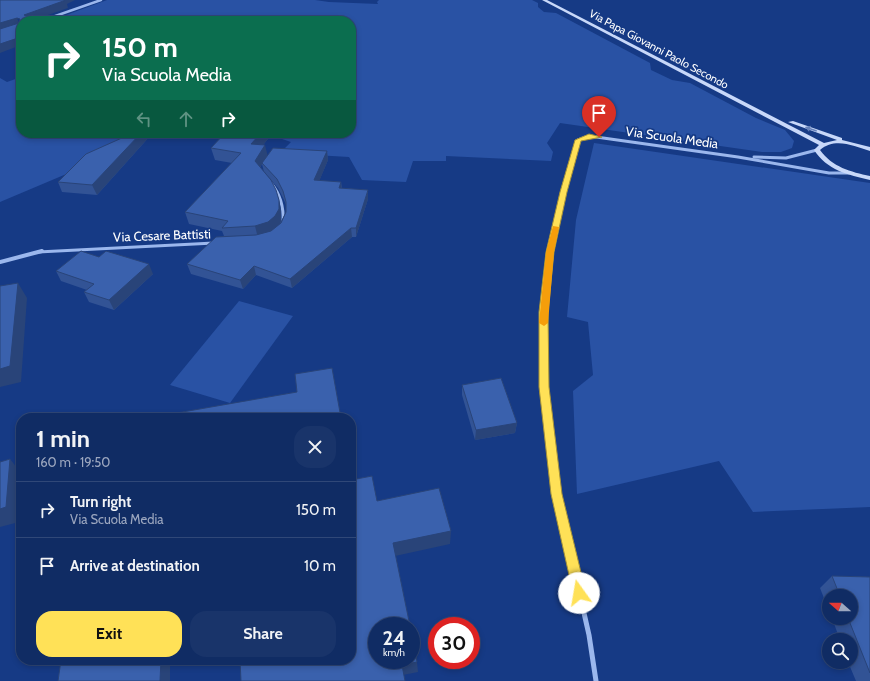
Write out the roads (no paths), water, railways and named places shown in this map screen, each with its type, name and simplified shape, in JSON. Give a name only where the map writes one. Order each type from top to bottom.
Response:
[{"type":"main road","name":"Via Papa Giovanni Paolo Secondo","points":[[544,0],[712,88],[766,114]]},
{"type":"main road","points":[[766,114],[870,149]]},
{"type":"main road","points":[[766,114],[822,144]]},
{"type":"main road","points":[[848,142],[831,142],[822,144],[817,150],[829,164],[849,173],[870,178]]},
{"type":"street","points":[[55,16],[101,0]]},
{"type":"street","name":"Via Scuola Media","points":[[596,681],[589,635],[557,494],[544,387],[544,312],[550,252],[578,140],[589,136],[738,157]]},
{"type":"street","points":[[738,157],[780,159],[800,157],[817,150]]},
{"type":"street","points":[[738,157],[829,173],[849,173]]},
{"type":"street","points":[[269,181],[280,196],[284,209],[283,226]]},
{"type":"street","name":"Via Cesare Battisti","points":[[0,262],[44,250],[218,243]]}]
